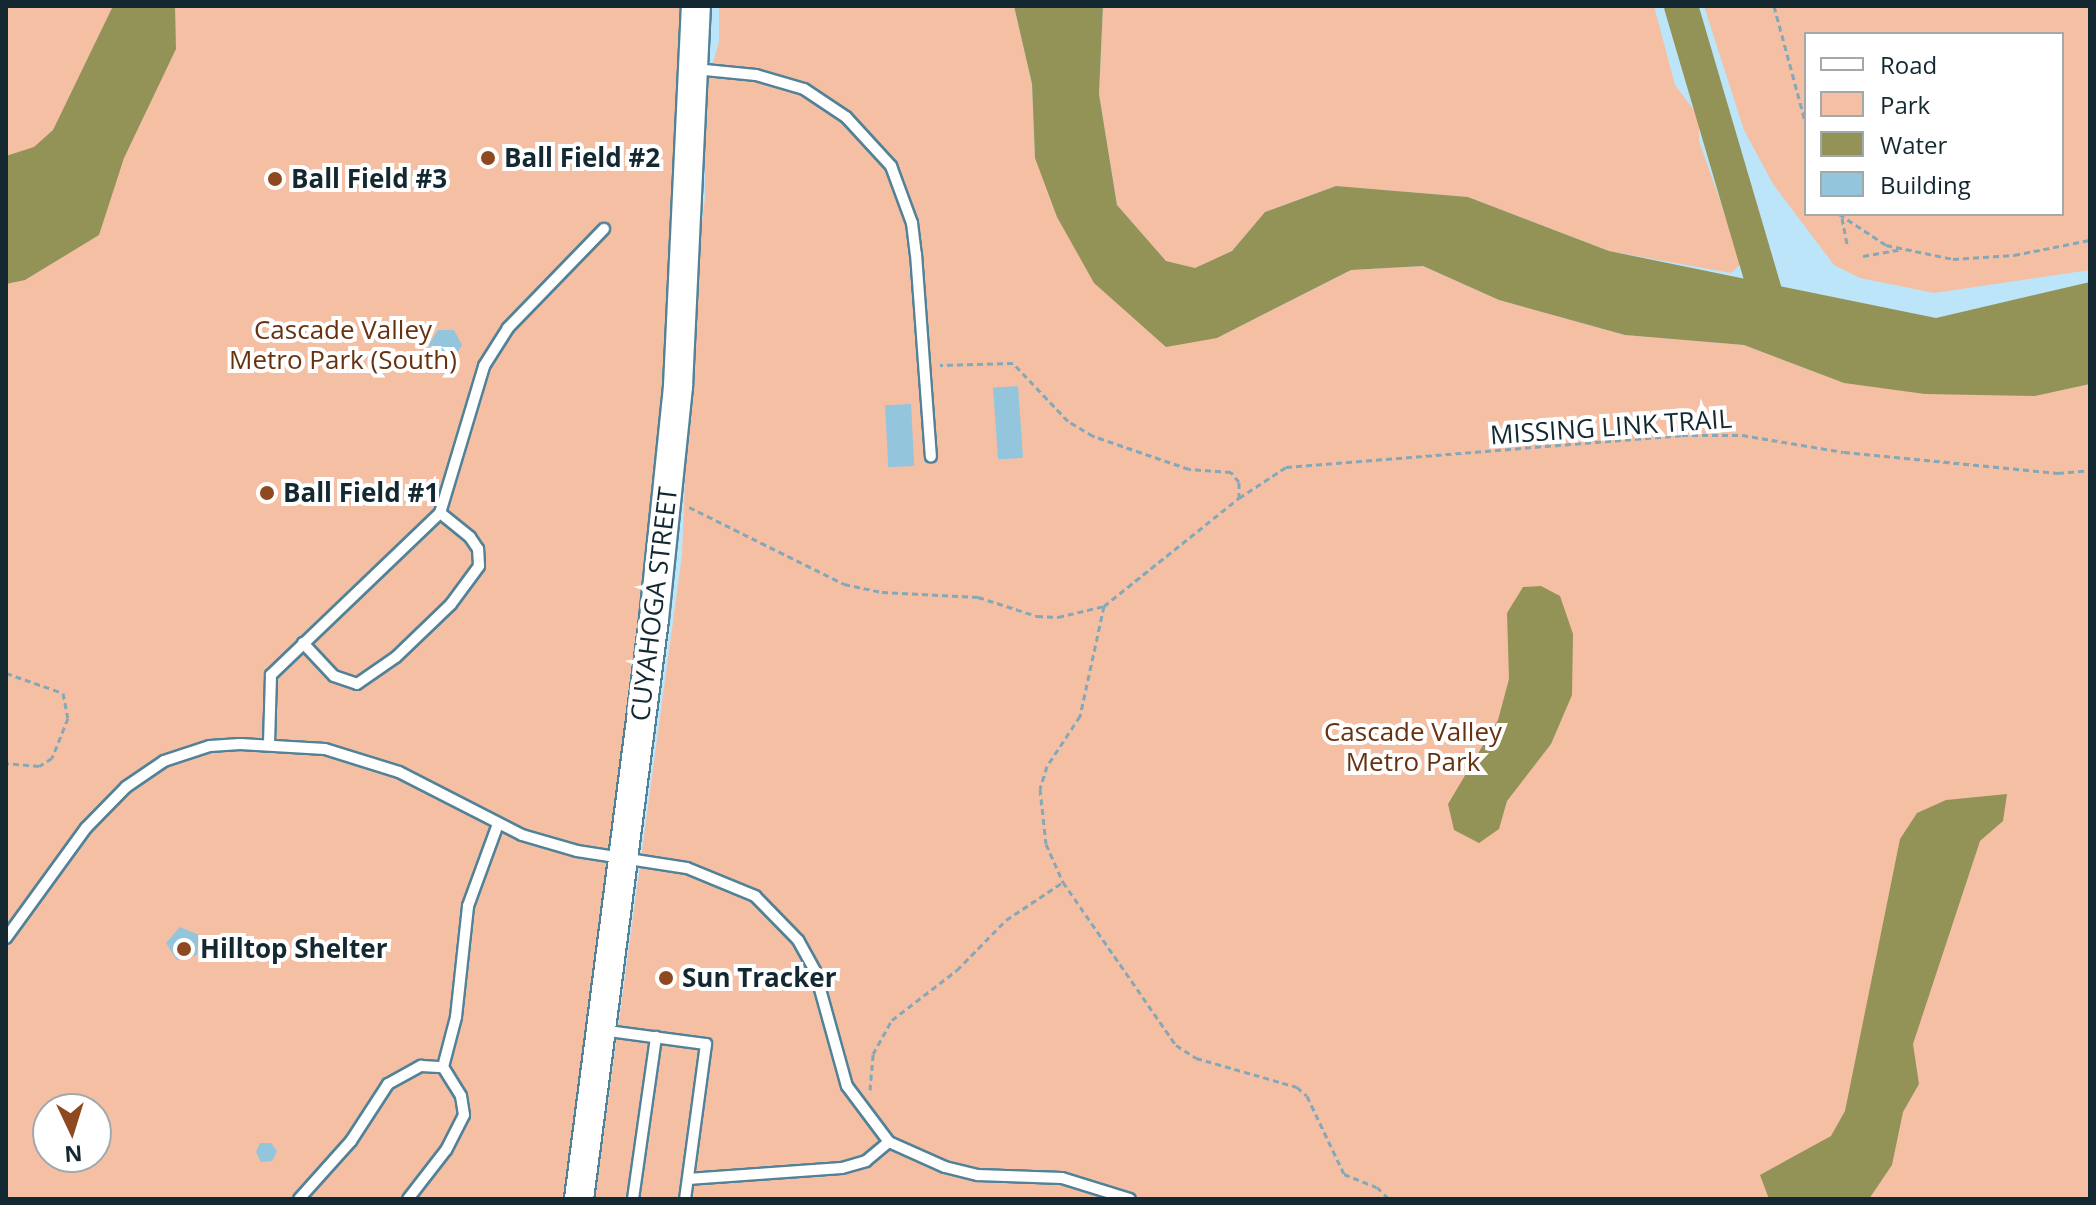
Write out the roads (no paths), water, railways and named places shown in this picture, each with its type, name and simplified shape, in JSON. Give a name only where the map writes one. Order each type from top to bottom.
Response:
[{"type":"street","name":"CUYAHOGA STREET","points":[[579,1199],[667,498],[678,386],[696,6]]},
{"type":"lane","points":[[693,69],[756,75],[804,89],[846,117],[880,151],[901,188],[912,223],[931,456]]},
{"type":"lane","points":[[269,743],[271,675],[367,588],[440,513],[484,366],[508,328],[604,229]]},
{"type":"lane","points":[[303,643],[334,676],[357,684],[396,657],[451,604],[479,566],[478,549],[470,537],[440,513]]},
{"type":"lane","points":[[6,938],[86,828],[144,774],[210,746],[269,743],[362,758],[435,788],[498,824],[547,844],[723,880],[777,915],[815,971],[838,1064],[864,1112],[889,1142],[945,1167],[978,1175],[1062,1178],[1130,1199]]},
{"type":"lane","points":[[408,1199],[446,1150],[464,1115],[461,1096],[443,1067],[456,1017],[468,906],[498,824]]},
{"type":"lane","points":[[601,1030],[706,1044],[685,1199]]},
{"type":"lane","points":[[633,1199],[656,1037]]},
{"type":"lane","points":[[299,1199],[351,1141],[388,1084],[421,1066],[443,1067]]},
{"type":"lane","points":[[688,1179],[842,1168],[866,1161],[889,1142]]},
{"type":"water","points":[[113,6],[175,6],[176,49],[124,158],[99,235],[25,280],[6,284],[6,156],[34,147],[53,130]]},
{"type":"water","points":[[1014,6],[1103,6],[1099,94],[1117,205],[1166,261],[1195,268],[1232,251],[1265,212],[1336,186],[1468,197],[1609,251],[1936,318],[2090,282],[2090,384],[2035,396],[1925,394],[1844,383],[1744,345],[1625,335],[1499,300],[1423,266],[1351,270],[1217,338],[1166,347],[1094,283],[1057,217],[1035,158],[1032,84]]},
{"type":"water","points":[[1541,586],[1560,596],[1573,634],[1572,695],[1551,744],[1507,801],[1499,829],[1479,843],[1454,830],[1448,804],[1498,720],[1509,679],[1507,613],[1523,587]]},
{"type":"water","points":[[2007,794],[2003,821],[1980,841],[1913,1044],[1919,1084],[1903,1112],[1892,1165],[1869,1199],[1769,1199],[1760,1175],[1831,1136],[1845,1111],[1900,839],[1917,813],[1946,800]]},
{"type":"waterway","points":[[1681,6],[1766,295]]},
{"type":"place","name":"Ball Field #2","points":[[488,158]]},
{"type":"place","name":"Ball Field #3","points":[[275,179]]},
{"type":"place","name":"Ball Field #1","points":[[267,493]]},
{"type":"place","name":"Hilltop Shelter","points":[[184,949]]},
{"type":"place","name":"Sun Tracker","points":[[666,978]]},
{"type":"park label","name":"Cascade Valley Metro Park (South)","points":[[343,345]]},
{"type":"park label","name":"Cascade Valley Metro Park","points":[[1413,747]]}]
